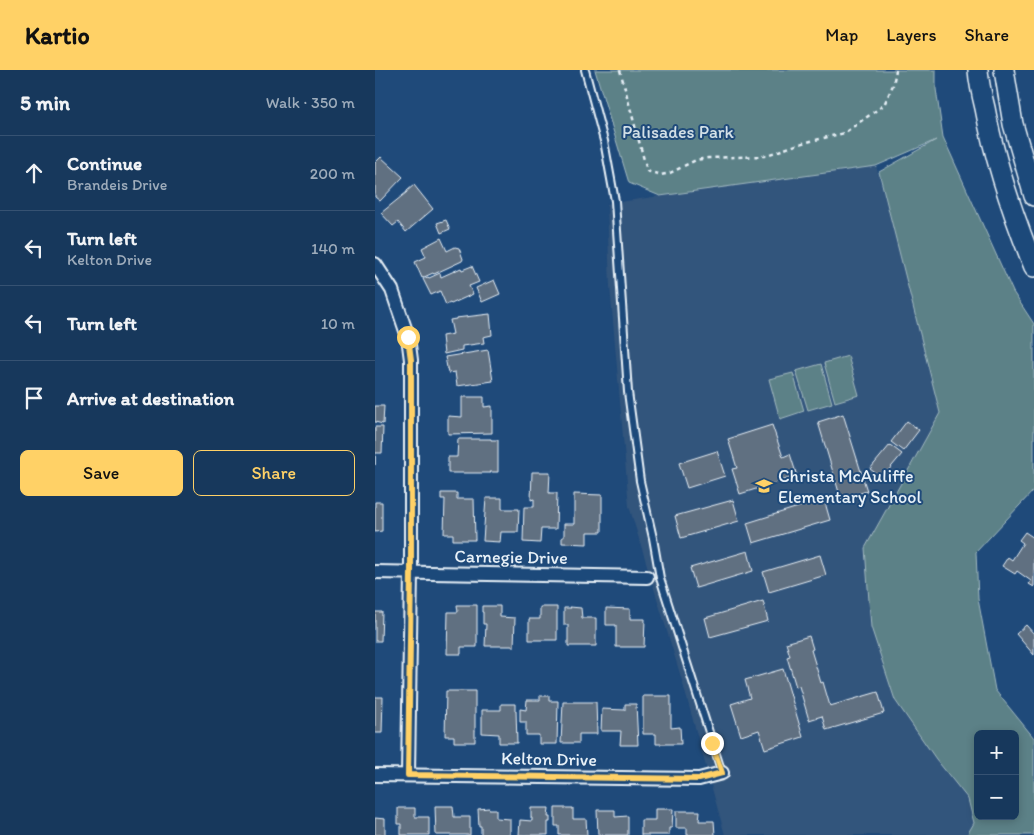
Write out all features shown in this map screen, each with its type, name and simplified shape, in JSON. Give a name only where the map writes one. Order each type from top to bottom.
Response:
[{"type":"main road","points":[[978,70],[989,130],[1004,187],[1034,266]]},
{"type":"main road","points":[[1004,70],[1013,124],[1034,196]]},
{"type":"street","points":[[375,264],[392,290],[408,337],[411,360],[411,572],[408,775]]},
{"type":"street","name":"Carnegie Drive","points":[[375,572],[647,577]]},
{"type":"street","name":"Kelton Drive","points":[[375,775],[699,779],[722,773]]},
{"type":"lane","points":[[585,70],[605,141],[615,201],[628,392],[640,481],[653,538],[659,578],[722,773]]},
{"type":"path","points":[[620,70],[647,170],[661,175],[696,160],[764,156],[799,144],[844,133],[884,105],[893,86],[896,70]]},
{"type":"shaded area","name":"Christa McAuliffe Elementary School","points":[[876,166],[912,285],[940,413],[911,466],[896,700],[936,759],[968,799],[974,823],[967,835],[725,835],[681,677],[629,506],[610,286],[607,204]]},
{"type":"green space","name":"Palisades Park","points":[[595,70],[936,70],[936,89],[943,137],[1013,292],[1034,324],[1034,490],[976,552],[978,599],[995,690],[1034,738],[1034,835],[967,835],[974,823],[968,799],[936,759],[895,700],[871,627],[865,548],[940,413],[879,172],[936,140],[876,166],[660,196],[629,183]]},
{"type":"green space","points":[[848,356],[859,395],[835,402],[824,363]]},
{"type":"green space","points":[[821,364],[832,403],[808,410],[796,371]]},
{"type":"green space","points":[[793,373],[804,411],[780,419],[769,379]]},
{"type":"building","points":[[381,157],[403,177],[380,201],[375,197],[375,163]]},
{"type":"building","points":[[414,185],[433,209],[406,232],[398,222],[393,226],[381,213]]},
{"type":"building","points":[[446,220],[450,229],[441,233],[437,223]]},
{"type":"building","points":[[441,238],[447,251],[455,247],[459,248],[463,259],[422,278],[415,262],[426,257],[422,248]]},
{"type":"building","points":[[472,266],[479,282],[469,286],[473,294],[451,304],[446,305],[440,291],[431,295],[423,279],[440,273],[441,277],[461,268],[462,270]]},
{"type":"building","points":[[494,280],[500,294],[482,302],[476,288]]},
{"type":"building","points":[[490,314],[492,335],[483,337],[484,343],[462,346],[462,350],[444,354],[442,336],[453,334],[450,320]]},
{"type":"building","points":[[488,350],[493,381],[457,386],[455,372],[448,373],[445,357]]},
{"type":"building","points":[[462,397],[484,397],[484,407],[492,406],[492,433],[448,434],[448,416],[462,417]]},
{"type":"building","points":[[375,406],[384,406],[383,424],[375,422]]},
{"type":"building","points":[[843,414],[867,491],[841,499],[818,422]]},
{"type":"building","points":[[907,421],[919,430],[903,451],[891,442]]},
{"type":"building","points":[[772,425],[783,457],[790,454],[797,476],[740,494],[732,469],[737,468],[728,439]]},
{"type":"building","points":[[375,427],[383,427],[382,453],[375,453]]},
{"type":"building","points":[[458,439],[498,440],[498,472],[448,473],[448,457],[457,457]]},
{"type":"building","points":[[890,445],[902,454],[882,478],[870,469]]},
{"type":"building","points":[[717,451],[725,476],[687,488],[679,463]]},
{"type":"building","points":[[532,472],[550,472],[549,493],[557,493],[556,529],[541,529],[540,543],[523,542],[524,507],[534,507],[534,499],[531,500]]},
{"type":"building","points":[[441,493],[457,493],[457,499],[474,499],[475,540],[453,540],[453,534],[444,534],[445,499],[441,499]]},
{"type":"building","points":[[574,494],[602,495],[602,532],[587,532],[587,544],[562,543],[564,524],[574,524]]},
{"type":"building","points":[[486,498],[502,498],[502,509],[519,509],[518,532],[501,532],[500,542],[483,541]]},
{"type":"building","points":[[824,499],[830,520],[753,543],[747,523]]},
{"type":"building","points":[[733,500],[739,521],[681,538],[675,516]]},
{"type":"building","points":[[375,502],[382,502],[382,531],[375,532]]},
{"type":"building","points":[[1025,532],[1034,538],[1034,587],[1029,584],[1031,581],[1017,571],[1015,574],[1002,566],[1008,557],[1012,560],[1023,543],[1019,540]]},
{"type":"building","points":[[748,551],[753,571],[696,588],[690,568]]},
{"type":"building","points":[[820,555],[826,575],[769,592],[763,572]]},
{"type":"building","points":[[763,601],[768,621],[710,637],[705,618]]},
{"type":"building","points":[[457,605],[477,605],[477,647],[461,647],[461,654],[447,654],[448,612],[458,612]]},
{"type":"building","points":[[482,606],[500,606],[500,617],[515,618],[514,646],[485,646],[486,624],[483,624]]},
{"type":"building","points":[[540,607],[557,607],[557,640],[529,640],[529,619],[540,619]]},
{"type":"building","points":[[564,608],[581,608],[582,618],[596,618],[596,646],[568,646],[568,625],[564,625]]},
{"type":"building","points":[[606,608],[630,609],[630,619],[645,619],[644,647],[616,647],[616,625],[606,625]]},
{"type":"building","points":[[375,612],[382,612],[381,641],[375,641]]},
{"type":"building","points":[[1026,625],[1034,634],[1034,655],[1016,634]]},
{"type":"building","points":[[809,636],[813,649],[811,650],[830,706],[878,692],[884,713],[826,730],[822,716],[809,720],[799,686],[796,687],[787,657],[790,656],[786,643]]},
{"type":"building","points":[[783,669],[803,737],[765,749],[759,730],[741,736],[731,704],[750,698],[745,680]]},
{"type":"building","points":[[446,691],[475,691],[475,742],[454,742],[454,736],[445,736]]},
{"type":"building","points":[[540,696],[549,696],[549,701],[558,701],[557,744],[539,744],[539,735],[526,735],[526,722],[520,722],[520,709],[526,710],[527,700],[540,700]]},
{"type":"building","points":[[643,696],[671,696],[671,728],[680,727],[681,744],[656,744],[656,734],[643,734]]},
{"type":"building","points":[[375,697],[383,697],[382,733],[375,733]]},
{"type":"building","points":[[563,702],[596,702],[597,734],[579,734],[579,743],[561,743]]},
{"type":"building","points":[[501,704],[515,704],[517,743],[499,743],[499,734],[482,733],[482,710],[501,710]]},
{"type":"building","points":[[625,704],[636,704],[638,745],[620,745],[621,731],[601,731],[602,709],[625,710]]},
{"type":"building","points":[[435,806],[453,806],[454,817],[470,817],[470,835],[436,835]]},
{"type":"building","points":[[398,808],[415,808],[415,817],[429,817],[429,835],[401,835],[401,824],[398,824]]},
{"type":"building","points":[[531,808],[549,808],[548,817],[550,817],[550,822],[548,822],[548,835],[519,835],[520,820],[532,821]]},
{"type":"building","points":[[555,808],[573,808],[573,819],[586,819],[587,835],[559,835],[559,826],[555,826]]},
{"type":"building","points":[[478,809],[496,809],[496,818],[510,819],[510,835],[481,835]]},
{"type":"building","points":[[655,809],[673,809],[672,828],[669,828],[669,835],[641,835],[641,820],[655,820]]},
{"type":"building","points":[[597,810],[615,810],[615,817],[628,816],[628,835],[598,835]]},
{"type":"building","points":[[676,811],[700,811],[699,821],[714,821],[715,835],[687,835],[687,828],[676,828]]},
{"type":"building","points":[[375,818],[385,819],[385,835],[375,835]]},
{"type":"place","name":"Christa McAuliffe Elementary School","points":[[764,486]]},
{"type":"route","points":[[408,337],[411,360],[411,572],[408,775],[699,779],[722,773],[712,743]]}]
